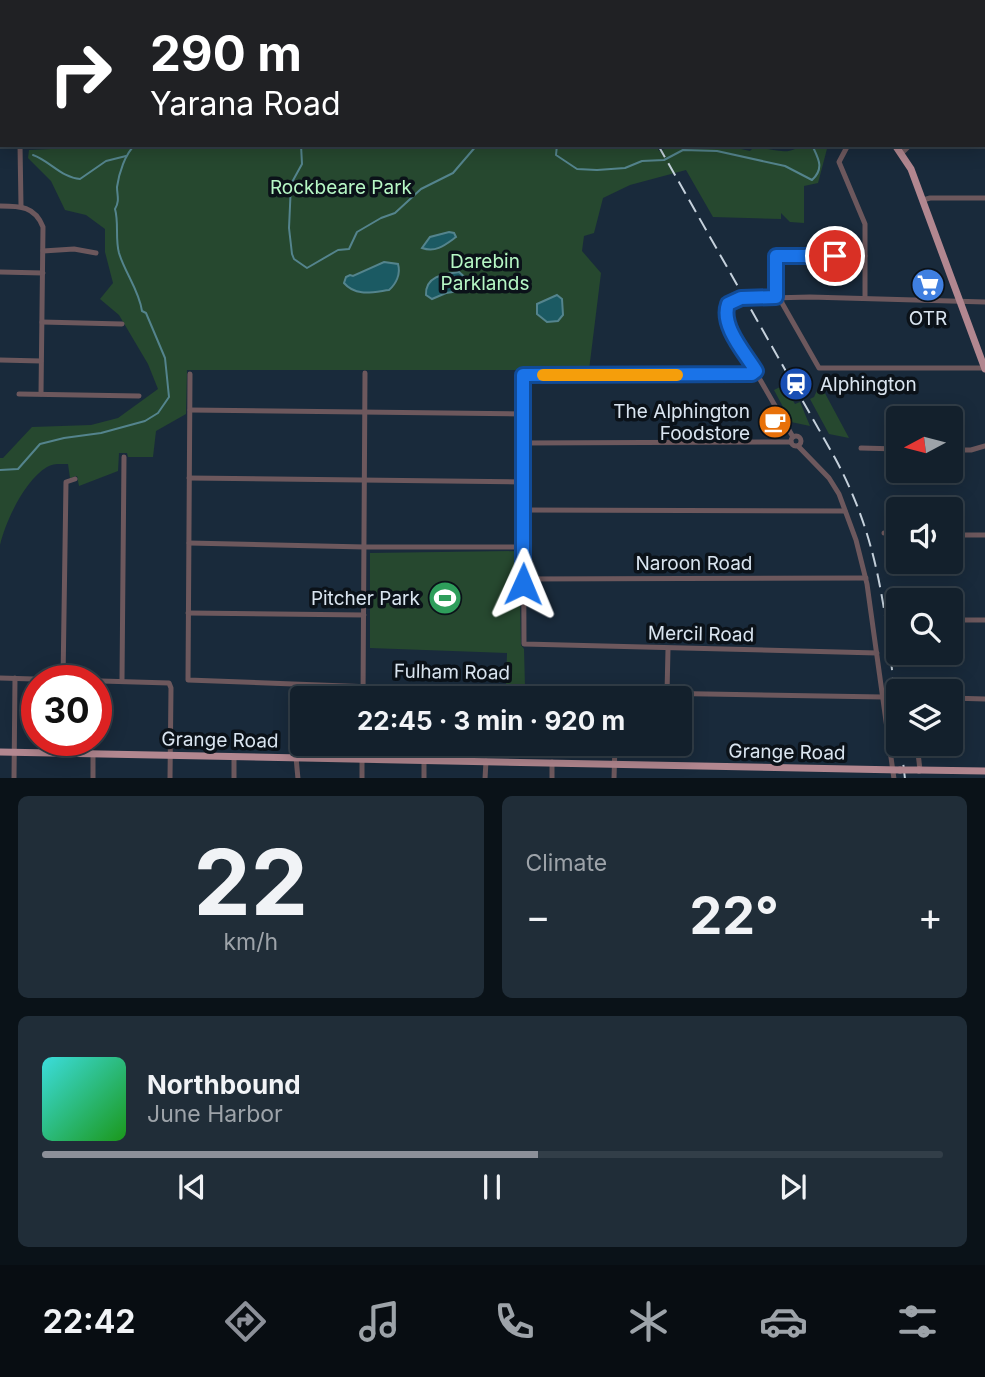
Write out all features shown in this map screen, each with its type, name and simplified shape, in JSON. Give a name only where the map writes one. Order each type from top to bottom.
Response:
[{"type":"main road","points":[[897,147],[911,169],[985,368]]},
{"type":"main road","name":"Grange Road","points":[[0,752],[21,752]]},
{"type":"main road","name":"Grange Road","points":[[112,754],[552,762],[896,773],[919,770],[985,771]]},
{"type":"street","points":[[20,147],[21,206]]},
{"type":"street","points":[[847,147],[839,162],[864,222],[865,298]]},
{"type":"street","points":[[902,153],[908,147]]},
{"type":"street","points":[[923,200],[985,198]]},
{"type":"street","points":[[0,206],[21,206],[34,212],[43,227],[41,394]]},
{"type":"street","points":[[43,251],[74,249],[96,253]]},
{"type":"street","points":[[865,256],[776,256],[779,297],[818,368],[985,368]]},
{"type":"street","points":[[0,272],[43,273]]},
{"type":"street","points":[[792,440],[728,324],[726,309],[735,299],[865,298],[985,302]]},
{"type":"street","points":[[42,322],[122,324]]},
{"type":"street","points":[[0,360],[41,361]]},
{"type":"street","points":[[523,579],[523,375],[748,375],[756,371]]},
{"type":"street","points":[[363,686],[365,373]]},
{"type":"street","points":[[190,374],[188,613],[364,615]]},
{"type":"street","points":[[19,394],[139,396]]},
{"type":"street","points":[[190,410],[523,414]]},
{"type":"street","points":[[524,443],[800,439],[798,446],[829,478],[856,540],[866,578],[896,773]]},
{"type":"street","points":[[963,450],[985,446]]},
{"type":"street","points":[[861,448],[886,449]]},
{"type":"street","points":[[122,680],[124,457]]},
{"type":"street","points":[[114,467],[124,465]]},
{"type":"street","points":[[189,478],[523,482]]},
{"type":"street","points":[[63,665],[66,482],[75,480]]},
{"type":"street","points":[[524,510],[845,511]]},
{"type":"street","points":[[963,535],[985,535]]},
{"type":"street","points":[[189,542],[365,547],[524,547]]},
{"type":"street","name":"Naroon Road","points":[[523,579],[866,578]]},
{"type":"street","name":"Mercil Road","points":[[523,579],[524,644],[877,653]]},
{"type":"street","name":"Fulham Road","points":[[188,613],[188,681],[363,686]]},
{"type":"street","points":[[963,620],[985,620]]},
{"type":"street","points":[[667,649],[667,686]]},
{"type":"street","points":[[0,678],[21,678]]},
{"type":"street","points":[[14,778],[15,678]]},
{"type":"street","points":[[112,680],[166,682],[171,685],[170,778]]},
{"type":"street","name":"Fulham Road","points":[[692,693],[883,697]]},
{"type":"street","points":[[963,698],[985,699]]},
{"type":"street","points":[[93,756],[93,778]]},
{"type":"street","points":[[234,756],[234,778]]},
{"type":"street","points":[[424,756],[424,778]]},
{"type":"street","points":[[614,756],[614,778]]},
{"type":"street","points":[[918,756],[919,770]]},
{"type":"street","points":[[298,757],[298,778]]},
{"type":"street","points":[[362,759],[362,778]]},
{"type":"street","points":[[485,778],[486,761]]},
{"type":"street","points":[[552,762],[552,778]]},
{"type":"green space","name":"Darebin Parklands","points":[[93,147],[657,147],[659,151],[676,147],[727,147],[750,151],[758,148],[790,151],[795,147],[827,147],[818,183],[804,186],[804,223],[790,222],[781,213],[781,219],[713,217],[686,170],[630,185],[603,198],[594,233],[584,236],[582,251],[601,273],[589,370],[187,370],[186,414],[156,431],[153,457],[128,457],[127,453],[119,453],[118,471],[79,486],[77,476],[70,478],[68,464],[47,467],[24,491],[7,524],[0,545],[0,458],[32,427],[91,425],[118,418],[158,389],[148,364],[119,315],[100,299],[113,283],[105,252],[105,229],[86,215],[65,210],[51,181],[28,158],[29,150]]},
{"type":"green space","points":[[820,384],[849,438],[829,434],[810,399],[814,397]]},
{"type":"green space","points":[[784,385],[795,404],[800,402],[810,426],[791,422],[774,390]]},
{"type":"green space","name":"Pitcher Park","points":[[519,551],[521,645],[524,649],[525,686],[506,686],[507,653],[370,648],[370,553]]},
{"type":"shaded area","points":[[449,232],[456,237],[444,245],[432,250],[422,248],[430,237]]},
{"type":"shaded area","points":[[384,262],[398,264],[399,268],[397,279],[389,290],[359,292],[344,283],[346,277]]},
{"type":"shaded area","points":[[459,272],[466,280],[465,290],[446,293],[432,299],[426,295],[432,280]]},
{"type":"shaded area","points":[[557,295],[562,299],[563,315],[558,321],[547,322],[537,314],[537,304]]},
{"type":"waterway","points":[[0,470],[18,469],[40,444],[101,433],[145,421],[158,413],[169,397],[165,358],[146,313],[142,311],[118,247],[115,209],[118,201],[117,187],[123,164],[133,147]]},
{"type":"waterway","points":[[301,147],[302,164],[291,184],[289,228],[294,259],[307,268],[338,250],[349,249],[357,232],[395,213],[421,189],[453,173],[475,147]]},
{"type":"waterway","points":[[557,147],[556,155],[577,169],[625,168],[642,161],[664,160],[683,150],[717,151],[785,166],[812,180],[819,167],[813,147]]},
{"type":"waterway","points":[[33,155],[67,176],[80,179],[106,161],[126,156]]},
{"type":"railway","points":[[659,147],[835,458],[851,491],[873,555],[880,586],[893,679]]},
{"type":"railway","points":[[902,756],[905,778]]},
{"type":"slow traffic","points":[[543,375],[677,375]]},
{"type":"place","name":"OTR","points":[[928,285]]},
{"type":"place","name":"Alphington","points":[[796,384]]},
{"type":"place","name":"The Alphington Foodstore","points":[[775,422]]},
{"type":"place","name":"Pitcher Park","points":[[445,598]]},
{"type":"route","points":[[523,584],[523,375],[752,374],[756,371],[728,324],[728,304],[741,298],[776,297],[776,256],[835,256]]},
{"type":"park label","name":"Rockbeare Park","points":[[341,187]]}]
